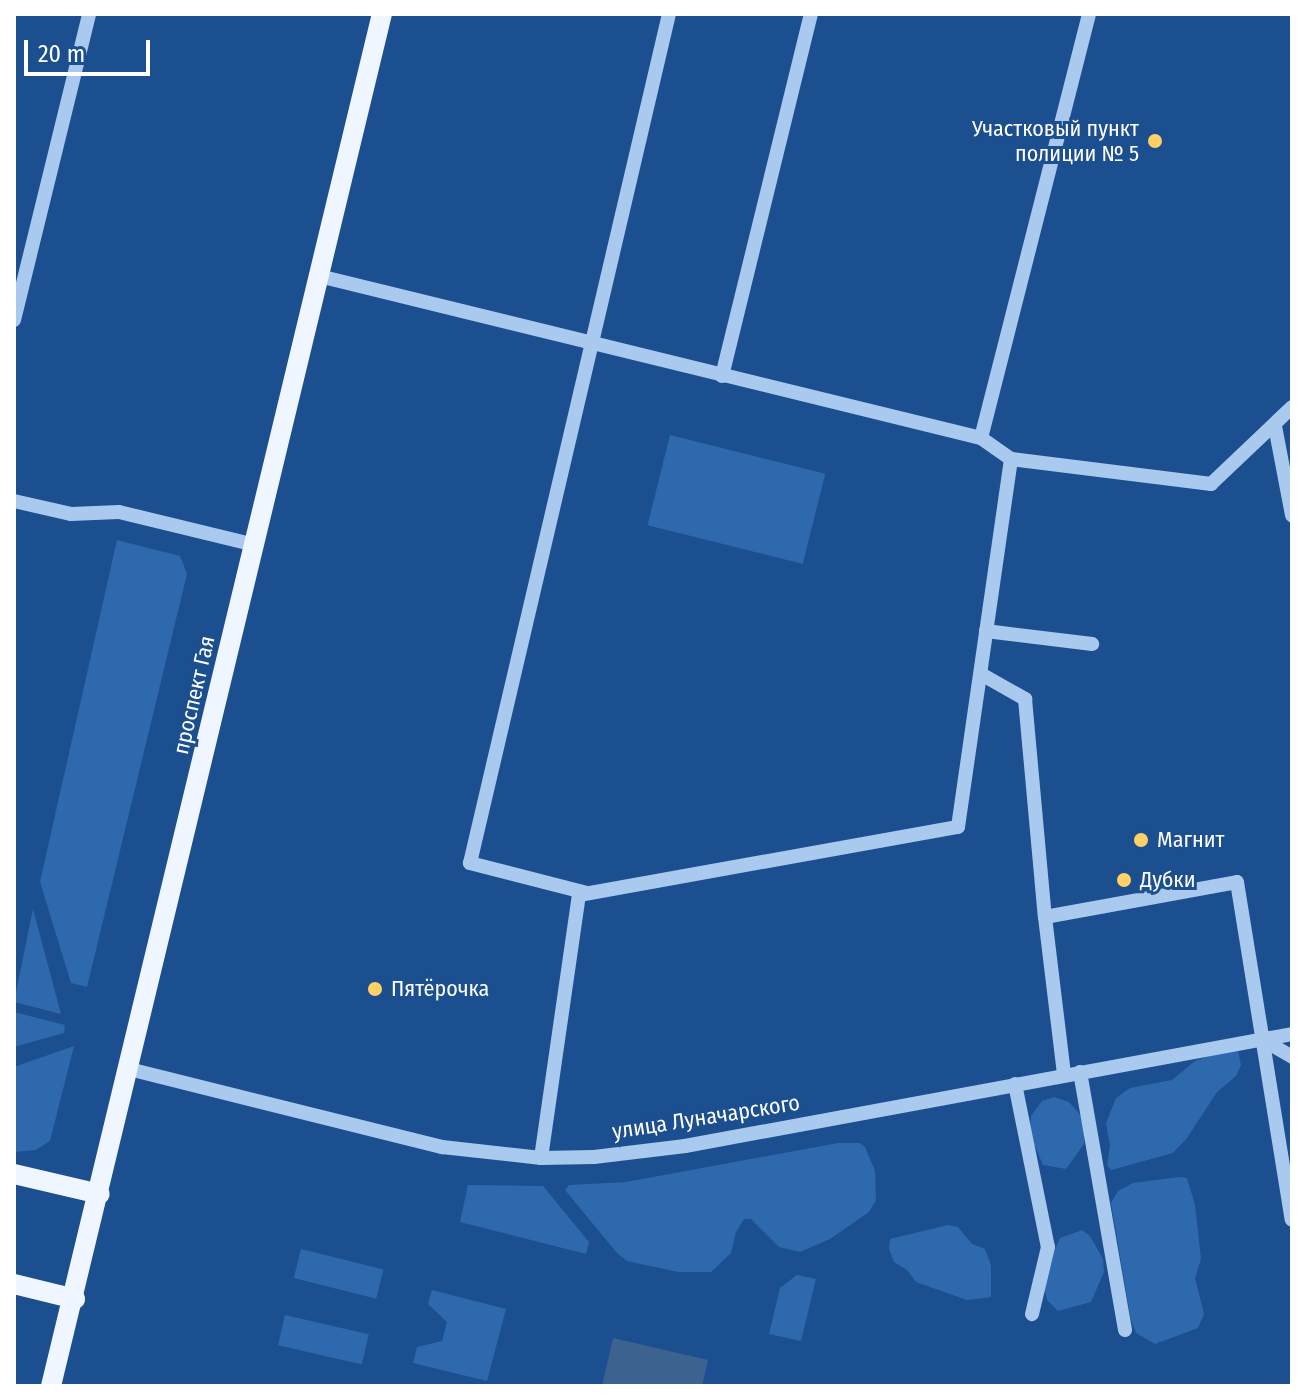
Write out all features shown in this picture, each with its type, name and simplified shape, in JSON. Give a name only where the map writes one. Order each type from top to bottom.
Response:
[{"type":"main road","name":"проспект Гая","points":[[51,1386],[75,1299],[382,14]]},
{"type":"main road","points":[[14,1174],[100,1194]]},
{"type":"main road","points":[[14,1284],[75,1299]]},
{"type":"street","points":[[14,320],[89,14]]},
{"type":"street","points":[[588,893],[470,863],[669,14]]},
{"type":"street","points":[[722,376],[811,14]]},
{"type":"street","points":[[981,438],[1089,14]]},
{"type":"street","points":[[319,276],[981,438],[1011,459],[1211,484],[1292,407]]},
{"type":"street","points":[[1275,426],[1292,515]]},
{"type":"street","points":[[541,1158],[579,895],[958,827],[1011,459]]},
{"type":"street","points":[[14,501],[71,514],[119,512],[255,545]]},
{"type":"street","points":[[986,631],[1092,644]]},
{"type":"street","points":[[981,674],[1025,699],[1045,917],[1064,1075]]},
{"type":"street","points":[[1045,917],[1237,882],[1292,1220]]},
{"type":"street","name":"улица Луначарского","points":[[129,1069],[442,1147],[541,1158],[594,1157],[685,1146],[1292,1034]]},
{"type":"street","points":[[1263,1040],[1292,1057]]},
{"type":"street","points":[[1080,1072],[1125,1330]]},
{"type":"street","points":[[1015,1084],[1048,1247],[1032,1314]]},
{"type":"shaded area","points":[[670,435],[825,474],[803,564],[648,525]]},
{"type":"shaded area","points":[[117,540],[180,556],[187,574],[87,987],[71,983],[40,882]]},
{"type":"shaded area","points":[[33,909],[61,1014],[14,1002]]},
{"type":"shaded area","points":[[14,1012],[65,1025],[64,1033],[14,1047]]},
{"type":"shaded area","points":[[74,1046],[50,1141],[36,1150],[14,1152],[14,1067]]},
{"type":"shaded area","points":[[1238,1051],[1241,1065],[1236,1076],[1217,1092],[1187,1138],[1173,1153],[1111,1170],[1107,1165],[1110,1146],[1106,1123],[1116,1098],[1130,1088],[1172,1080],[1195,1061],[1213,1054]]},
{"type":"shaded area","points":[[1054,1097],[1069,1102],[1083,1118],[1085,1130],[1084,1144],[1066,1169],[1043,1165],[1030,1135],[1031,1116],[1042,1101]]},
{"type":"shaded area","points":[[838,1143],[860,1143],[865,1147],[875,1171],[876,1200],[869,1212],[830,1239],[800,1252],[779,1247],[751,1219],[744,1219],[736,1232],[731,1253],[711,1272],[678,1272],[627,1261],[565,1190],[569,1185],[626,1182]]},
{"type":"shaded area","points":[[1187,1178],[1195,1205],[1201,1259],[1195,1278],[1204,1314],[1198,1328],[1155,1344],[1136,1333],[1131,1320],[1111,1203],[1118,1191],[1133,1183]]},
{"type":"shaded area","points":[[468,1185],[543,1186],[589,1242],[586,1254],[460,1222]]},
{"type":"shaded area","points":[[948,1225],[958,1227],[972,1244],[985,1249],[991,1265],[991,1297],[967,1300],[916,1282],[907,1270],[894,1262],[889,1249],[890,1239]]},
{"type":"shaded area","points":[[1082,1230],[1090,1236],[1103,1259],[1104,1272],[1091,1302],[1058,1311],[1047,1300],[1044,1288],[1052,1256],[1060,1238]]},
{"type":"shaded area","points":[[301,1249],[383,1270],[376,1299],[294,1278]]},
{"type":"shaded area","points":[[797,1275],[816,1279],[801,1341],[769,1334],[780,1288]]},
{"type":"shaded area","points":[[432,1290],[506,1309],[487,1381],[413,1363],[417,1347],[442,1341],[447,1322],[428,1304]]},
{"type":"shaded area","points":[[285,1315],[369,1334],[362,1365],[278,1345]]},
{"type":"shaded area","points":[[613,1338],[708,1360],[702,1386],[602,1386]]},
{"type":"place","name":"Участковый пункт полиции № 5","points":[[1155,141]]},
{"type":"place","name":"Магнит","points":[[1141,840]]},
{"type":"place","name":"Дубки","points":[[1124,880]]},
{"type":"place","name":"Пятёрочка","points":[[375,989]]}]
